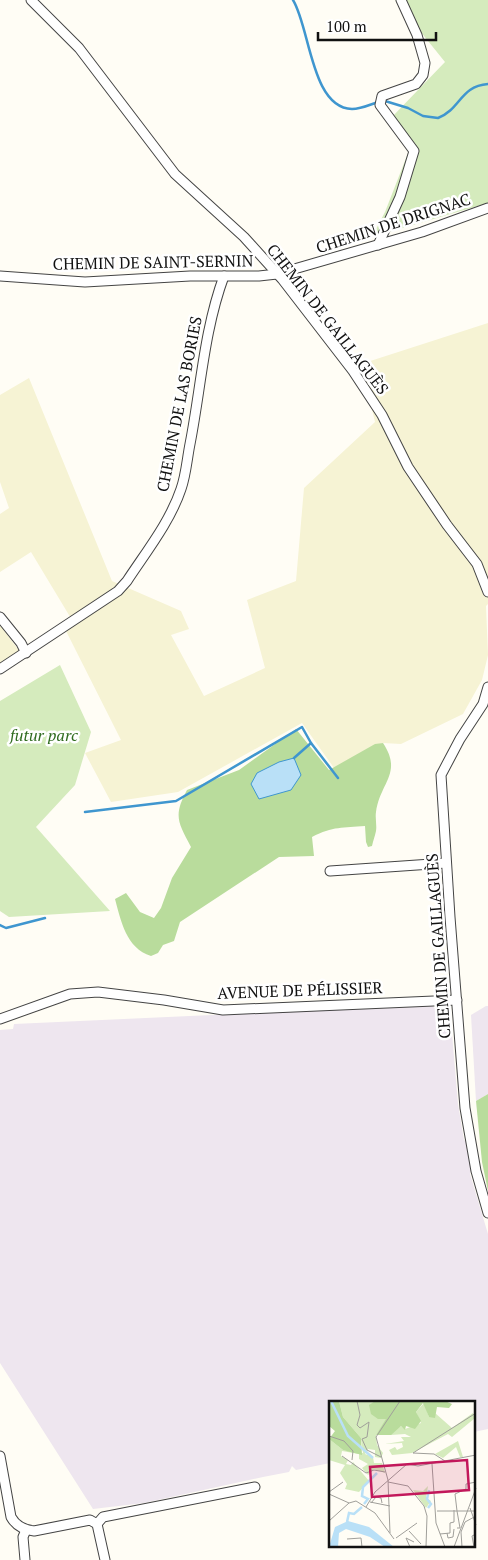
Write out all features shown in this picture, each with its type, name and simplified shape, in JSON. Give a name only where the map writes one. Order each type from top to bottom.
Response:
[{"type":"street","name":"CHEMIN DE GAILLAGUÈS","points":[[31,0],[79,48],[175,174],[244,237],[277,274],[353,371],[382,415],[408,467],[447,525],[477,564],[488,592]]},
{"type":"street","points":[[378,245],[400,197],[414,151],[380,105],[382,96],[416,84],[422,75],[425,63],[417,35],[401,0]]},
{"type":"street","name":"CHEMIN DE DRIGNAC","points":[[277,274],[422,232],[488,208]]},
{"type":"street","name":"CHEMIN DE SAINT-SERNIN","points":[[0,276],[85,282],[190,276],[259,276],[277,274]]},
{"type":"street","name":"CHEMIN DE LAS BORIES","points":[[0,670],[118,591],[127,582],[170,514],[182,488],[199,397],[207,339],[215,300],[224,276]]},
{"type":"street","points":[[0,618],[21,643],[26,653]]},
{"type":"street","name":"CHEMIN DE GAILLAGUÈS","points":[[487,1207],[476,1171],[465,1108],[441,775],[460,738],[483,704],[488,687]]},
{"type":"street","points":[[330,871],[446,863]]},
{"type":"street","name":"AVENUE DE PÉLISSIER","points":[[0,1019],[70,994],[81,992],[98,992],[164,1000],[223,1010],[457,1000]]},
{"type":"street","points":[[0,1456],[11,1517],[14,1522],[26,1530],[34,1531],[90,1520],[97,1524],[105,1560]]},
{"type":"street","points":[[97,1524],[103,1517],[254,1487]]},
{"type":"street","points":[[25,1560],[23,1537],[26,1530]]},
{"type":"shaded area","points":[[488,323],[488,604],[486,606],[488,655],[482,680],[463,714],[401,744],[383,743],[375,745],[334,768],[302,723],[178,792],[111,802],[85,753],[121,740],[66,631],[75,625],[31,552],[0,572],[0,514],[9,508],[0,482],[0,395],[29,378],[112,581],[181,611],[189,629],[171,635],[204,696],[265,668],[247,600],[296,581],[304,488],[375,422],[361,364]]},
{"type":"shaded area","points":[[0,625],[20,652],[0,665]]},
{"type":"shaded area","points":[[431,1005],[451,1022],[458,1104],[464,1140],[466,1141],[470,1174],[488,1234],[488,1429],[476,1432],[476,1401],[329,1401],[329,1463],[296,1470],[292,1466],[289,1472],[144,1503],[93,1509],[0,1363],[0,1030],[13,1029],[14,1024]]},
{"type":"shaded area","points":[[488,1006],[488,1094],[476,1101],[471,1015]]},
{"type":"green space","points":[[395,0],[488,0],[488,203],[372,237],[385,212],[410,148],[392,117],[445,62]]},
{"type":"green space","name":"futur parc","points":[[60,665],[91,732],[75,785],[36,827],[110,911],[9,917],[0,911],[0,701]]},
{"type":"green space","points":[[296,729],[329,770],[375,744],[383,743],[389,753],[391,770],[378,802],[376,831],[372,846],[368,847],[366,842],[365,826],[338,828],[319,833],[312,837],[314,856],[279,857],[180,922],[174,941],[163,945],[158,953],[151,956],[143,952],[136,947],[126,933],[115,899],[126,893],[140,912],[154,918],[161,908],[172,878],[191,847],[179,819],[180,806],[187,790],[239,770]]},
{"type":"green space","points":[[488,1094],[488,1191],[482,1162],[476,1101]]},
{"type":"water","points":[[294,758],[301,775],[291,790],[259,799],[251,784],[257,773],[279,762]]},
{"type":"waterway","points":[[293,0],[299,12],[320,81],[328,95],[338,105],[352,109],[362,108],[378,102]]},
{"type":"waterway","points":[[385,101],[408,108],[423,116],[438,118],[452,109],[466,93],[479,86],[488,84]]},
{"type":"waterway","points":[[85,812],[176,801],[302,727],[311,743]]},
{"type":"waterway","points":[[294,758],[311,743],[338,778]]},
{"type":"waterway","points":[[0,925],[6,928],[45,918]]}]
